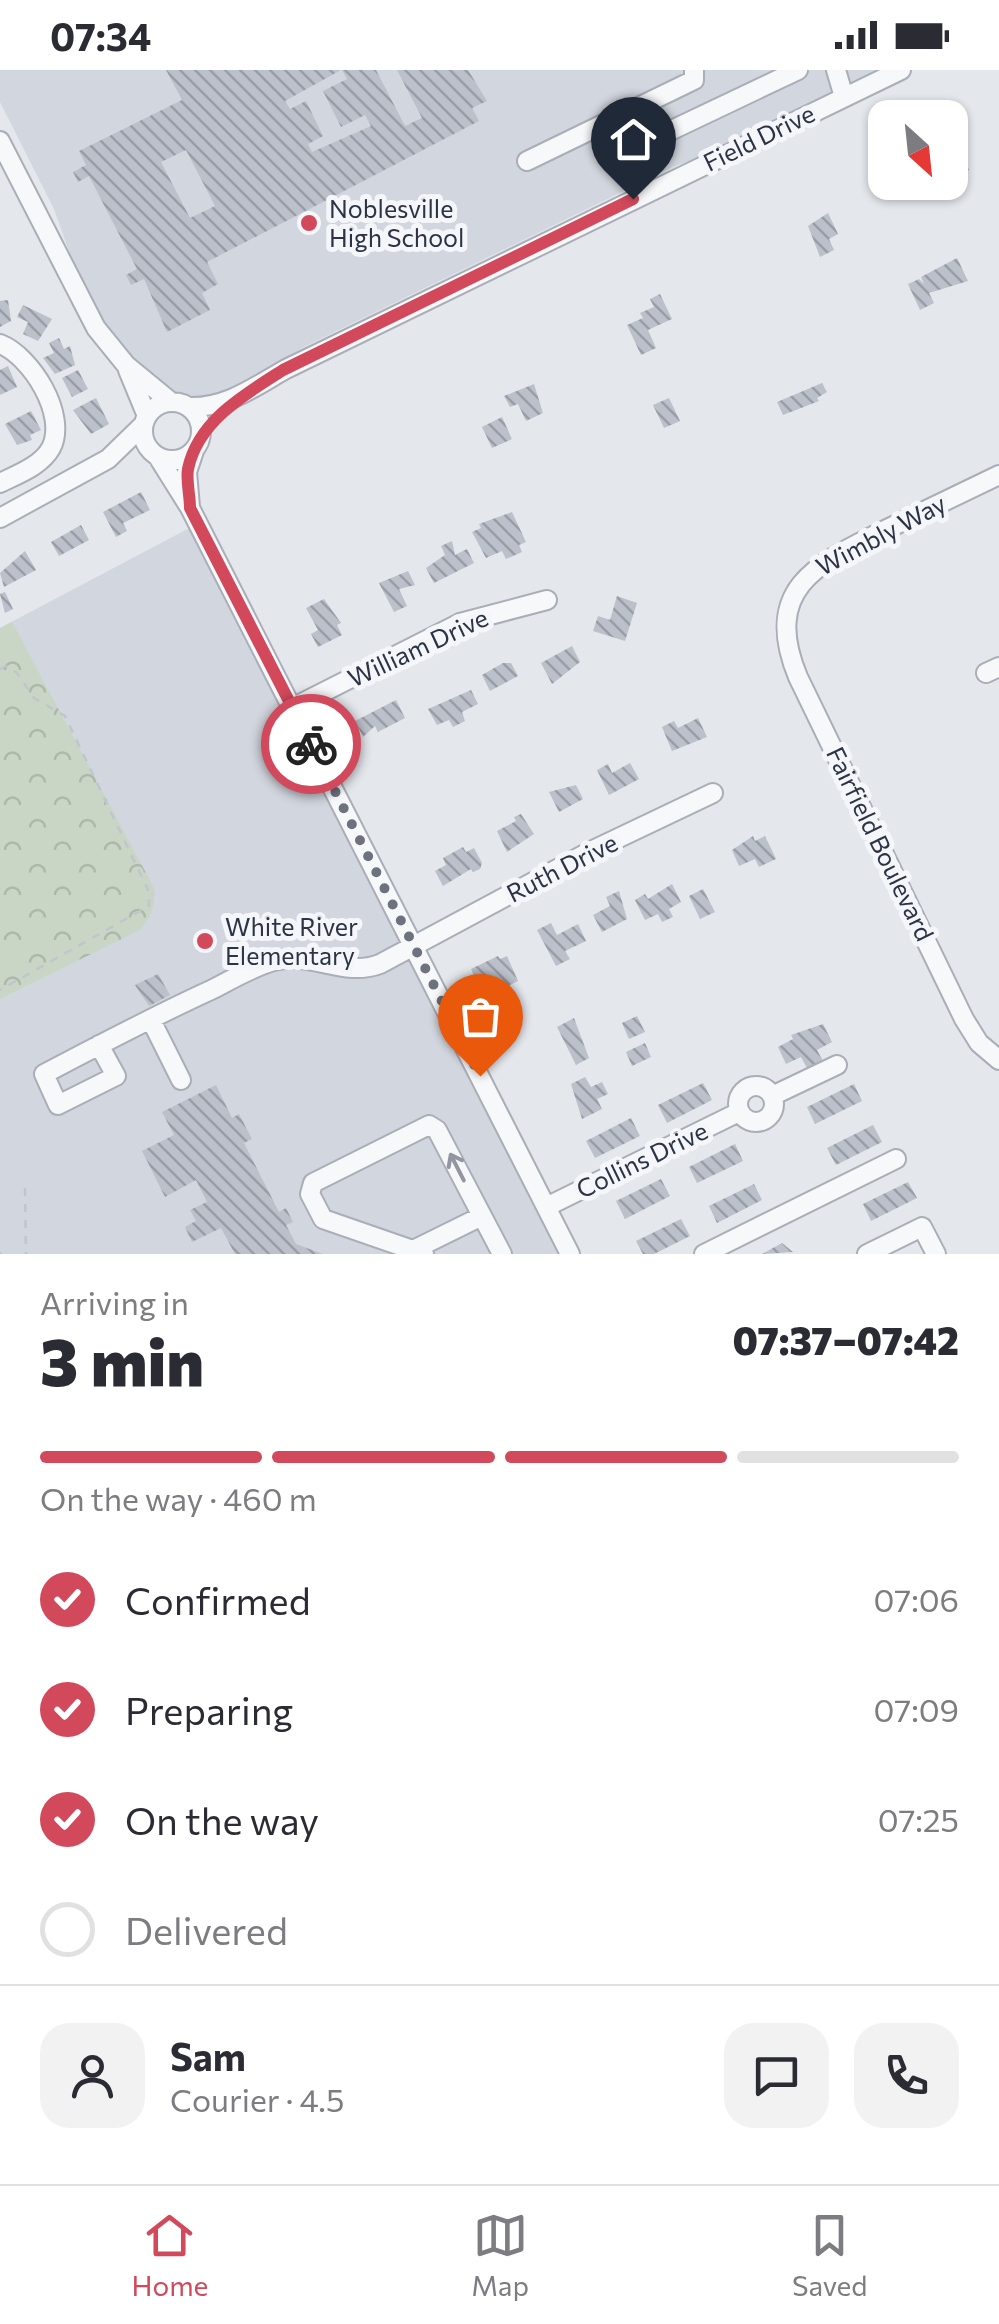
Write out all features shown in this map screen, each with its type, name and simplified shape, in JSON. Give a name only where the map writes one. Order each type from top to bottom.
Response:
[{"type":"street","points":[[613,158],[798,70]]},
{"type":"street","points":[[836,70],[844,97]]},
{"type":"street","name":"Field Drive","points":[[242,395],[283,370],[900,70]]},
{"type":"street","points":[[527,161],[694,75],[709,113]]},
{"type":"street","points":[[0,141],[96,328],[126,365],[170,402],[190,407],[215,405],[242,395]]},
{"type":"street","points":[[0,344],[20,354],[27,363],[56,420],[56,431],[42,460],[0,483]]},
{"type":"street","points":[[126,365],[154,454],[190,508],[570,1254]]},
{"type":"street","points":[[190,508],[187,472],[202,433],[234,407],[242,395]]},
{"type":"street","points":[[0,518],[108,459],[145,420],[170,402]]},
{"type":"street","points":[[190,407],[202,433]]},
{"type":"street","points":[[108,459],[154,454],[176,460],[194,451]]},
{"type":"street","name":"Wimbly Way","points":[[786,617],[795,591],[818,564],[999,475]]},
{"type":"street","name":"William Drive","points":[[292,708],[460,623],[547,600]]},
{"type":"street","name":"Fairfield Boulevard","points":[[786,617],[787,648],[806,694],[964,1019],[978,1042],[999,1060]]},
{"type":"street","name":"Ruth Drive","points":[[100,1046],[268,962],[299,957],[357,970],[414,946],[586,853],[713,793]]},
{"type":"street","points":[[151,1020],[181,1080]]},
{"type":"street","name":"Collins Drive","points":[[772,1096],[837,1065]]},
{"type":"street","name":"Collins Drive","points":[[747,1088],[764,1088],[772,1096],[774,1107],[764,1121],[747,1121],[739,1112],[737,1101],[747,1088]]},
{"type":"street","name":"Collins Drive","points":[[546,1207],[739,1112]]},
{"type":"street","points":[[482,1216],[418,1252],[323,1219],[310,1194],[313,1183],[429,1125],[437,1130],[502,1254]]},
{"type":"street","points":[[704,1254],[896,1159]]},
{"type":"street","points":[[867,1254],[922,1228],[936,1254]]},
{"type":"path","points":[[0,669],[6,666],[17,672],[34,698],[66,716],[149,892],[149,906],[142,914],[0,990]]},
{"type":"path","points":[[25,1188],[26,1254]]},
{"type":"shaded area","name":"Noblesville High School","points":[[0,70],[889,70],[721,151],[675,166],[302,348],[221,400],[194,401],[163,389],[107,331],[76,271],[54,209],[0,102]]},
{"type":"shaded area","name":"White River Elementary","points":[[197,524],[570,1254],[0,1254],[0,628]]},
{"type":"green space","points":[[12,622],[154,888],[154,895],[152,911],[140,930],[0,999],[0,628]]},
{"type":"building","points":[[166,70],[341,70],[285,101],[290,109],[306,101],[323,136],[308,144],[312,152],[371,126],[365,115],[341,127],[323,91],[347,79],[342,70],[376,70],[405,126],[422,118],[397,70],[468,70],[487,101],[472,108],[479,121],[207,262],[218,284],[202,293],[210,310],[167,332],[144,279],[131,285],[126,275],[137,269],[89,176],[78,182],[73,172],[86,165],[79,151],[182,100]],"holes":[[[186,150],[215,206],[190,218],[161,162]]]},
{"type":"building","points":[[828,213],[838,234],[829,239],[834,250],[820,257],[808,226]]},
{"type":"building","points":[[957,258],[968,281],[929,293],[934,303],[920,310],[908,284],[919,279],[924,284],[921,277]]},
{"type":"building","points":[[660,294],[672,319],[648,330],[656,348],[641,355],[627,325],[643,318],[640,313],[654,307],[650,299]]},
{"type":"building","points":[[8,300],[11,321],[0,327],[0,301]]},
{"type":"building","points":[[23,305],[52,319],[38,341],[23,334],[28,322],[17,317]]},
{"type":"building","points":[[59,338],[64,349],[70,346],[75,365],[55,374],[43,358],[54,353],[49,343]]},
{"type":"building","points":[[8,366],[17,387],[0,395],[0,370]]},
{"type":"building","points":[[78,370],[88,389],[72,397],[62,378]]},
{"type":"building","points":[[822,383],[827,392],[817,398],[819,401],[783,415],[777,402]]},
{"type":"building","points":[[534,384],[543,413],[526,421],[518,404],[510,407],[504,396]]},
{"type":"building","points":[[96,398],[109,424],[91,434],[73,410]]},
{"type":"building","points":[[669,398],[680,421],[664,428],[653,405]]},
{"type":"building","points":[[31,411],[41,430],[30,435],[32,440],[17,445],[5,424]]},
{"type":"building","points":[[502,417],[512,439],[492,448],[482,427]]},
{"type":"building","points":[[141,492],[150,510],[123,523],[127,531],[116,537],[103,512]]},
{"type":"building","points":[[512,512],[526,542],[519,545],[522,552],[506,559],[502,551],[486,558],[472,532],[481,528],[479,524]]},
{"type":"building","points":[[81,525],[89,540],[59,556],[51,542]]},
{"type":"building","points":[[452,541],[455,555],[467,549],[474,563],[434,583],[426,568],[445,555],[441,546]]},
{"type":"building","points":[[25,551],[36,570],[4,587],[0,573]]},
{"type":"building","points":[[408,571],[415,585],[399,589],[407,606],[394,612],[379,583]]},
{"type":"building","points":[[5,592],[13,609],[5,613],[0,594]]},
{"type":"building","points":[[617,596],[637,603],[625,641],[593,631],[598,616],[610,620]]},
{"type":"building","points":[[324,599],[341,623],[337,625],[342,635],[318,647],[311,634],[318,630],[306,608]]},
{"type":"building","points":[[572,646],[580,662],[552,684],[541,663]]},
{"type":"building","points":[[503,663],[511,663],[518,676],[490,691],[482,675]]},
{"type":"building","points":[[471,690],[478,704],[462,712],[465,721],[453,727],[449,720],[437,725],[428,709]]},
{"type":"building","points":[[396,700],[405,718],[378,732],[375,726],[363,737],[355,721]]},
{"type":"building","points":[[698,718],[707,737],[672,751],[662,727],[674,721],[678,728]]},
{"type":"building","points":[[630,763],[639,779],[609,795],[597,770],[608,764],[612,773]]},
{"type":"building","points":[[576,785],[583,799],[559,812],[549,792]]},
{"type":"building","points":[[521,814],[534,834],[507,852],[497,831]]},
{"type":"building","points":[[753,836],[755,841],[765,836],[776,859],[759,867],[755,859],[739,866],[732,850]]},
{"type":"building","points":[[463,847],[466,852],[474,848],[482,863],[480,869],[471,869],[443,886],[435,871],[446,865],[443,858]]},
{"type":"building","points":[[672,884],[681,902],[669,909],[673,917],[662,922],[658,914],[645,920],[635,900],[645,894],[648,899]]},
{"type":"building","points":[[703,889],[715,912],[700,919],[689,896]]},
{"type":"building","points":[[619,891],[627,919],[602,932],[593,915],[610,906],[606,897]]},
{"type":"building","points":[[551,923],[557,935],[578,924],[586,941],[565,951],[570,959],[556,966],[537,930]]},
{"type":"building","points":[[498,956],[507,956],[518,981],[500,990],[492,977],[478,984],[471,969]]},
{"type":"building","points":[[158,974],[170,995],[149,1006],[135,985]]},
{"type":"building","points":[[637,1016],[645,1032],[629,1039],[622,1023]]},
{"type":"building","points":[[574,1018],[589,1058],[576,1065],[557,1027]]},
{"type":"building","points":[[823,1024],[832,1042],[817,1050],[823,1061],[807,1068],[801,1057],[786,1064],[778,1047],[793,1039],[791,1035]]},
{"type":"building","points":[[645,1043],[651,1057],[632,1066],[626,1052]]},
{"type":"building","points":[[585,1077],[591,1087],[602,1082],[608,1094],[597,1099],[602,1109],[582,1119],[571,1084]]},
{"type":"building","points":[[703,1083],[712,1100],[667,1123],[658,1105]]},
{"type":"building","points":[[854,1084],[862,1101],[815,1124],[807,1107]]},
{"type":"building","points":[[216,1085],[232,1118],[239,1114],[252,1139],[244,1143],[279,1212],[286,1208],[293,1222],[286,1225],[296,1244],[323,1254],[235,1254],[221,1228],[192,1242],[185,1227],[196,1221],[190,1210],[207,1202],[196,1180],[165,1197],[142,1151],[174,1135],[162,1112]]},
{"type":"building","points":[[631,1118],[640,1136],[595,1158],[586,1141]]},
{"type":"building","points":[[873,1125],[882,1142],[836,1165],[827,1148]]},
{"type":"building","points":[[735,1144],[743,1161],[697,1183],[689,1167]]},
{"type":"building","points":[[661,1179],[670,1196],[625,1219],[616,1201]]},
{"type":"building","points":[[908,1182],[917,1198],[871,1221],[863,1204]]},
{"type":"building","points":[[754,1184],[762,1200],[717,1223],[709,1206]]},
{"type":"building","points":[[681,1219],[690,1236],[654,1254],[643,1254],[636,1241]]},
{"type":"building","points":[[782,1243],[793,1252],[762,1254]]},
{"type":"way so far","points":[[311,744],[480,1076]]},
{"type":"place","name":"Noblesville High School","points":[[309,223]]},
{"type":"place","name":"White River Elementary","points":[[205,941]]},
{"type":"route","points":[[311,744],[190,508],[187,472],[202,433],[234,407],[242,395],[283,370],[633,199]]}]
